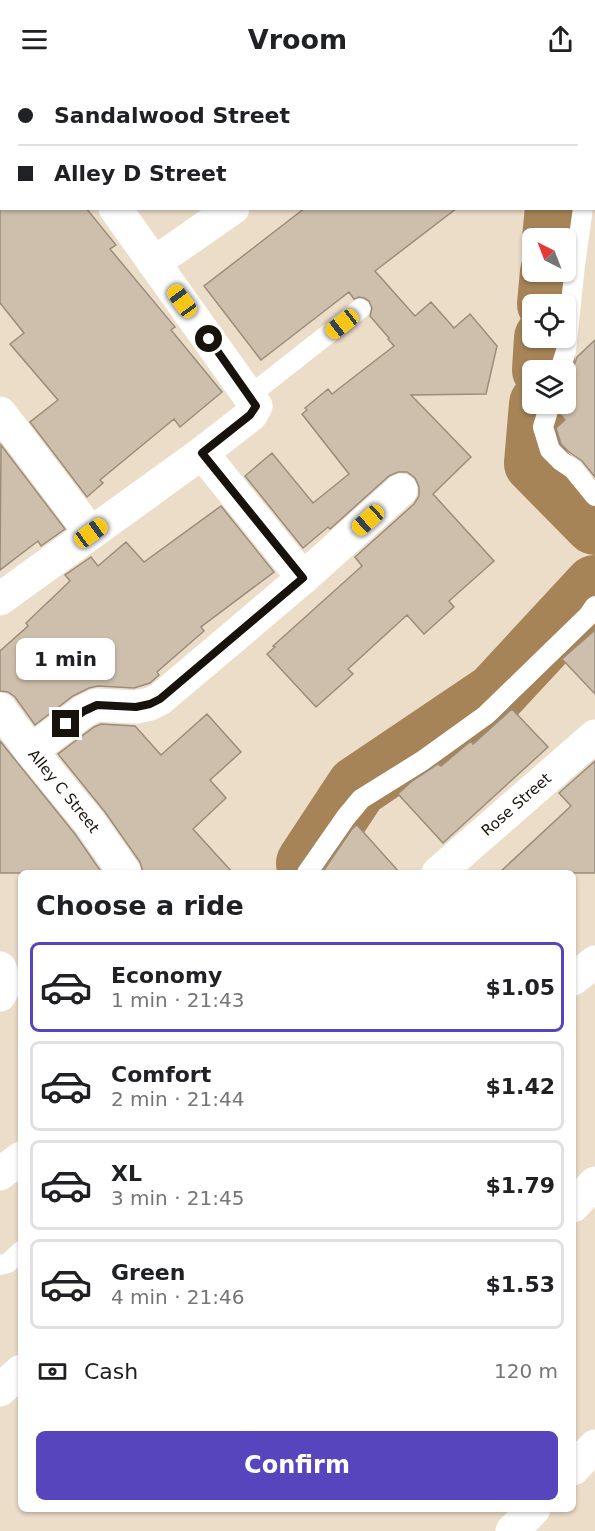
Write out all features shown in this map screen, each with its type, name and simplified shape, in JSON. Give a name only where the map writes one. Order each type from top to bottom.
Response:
[{"type":"street","points":[[0,599],[202,453],[250,415],[253,401],[116,210]]},
{"type":"street","points":[[154,263],[230,210]]},
{"type":"street","points":[[0,413],[91,533]]},
{"type":"street","points":[[202,453],[303,578]]},
{"type":"street","points":[[31,751],[84,711],[97,705],[136,707],[160,699],[303,578],[401,490]]},
{"type":"street","name":"Alley C Street","points":[[0,709],[123,870]]},
{"type":"street","name":"Rose Street","points":[[441,870],[595,736]]},
{"type":"street","points":[[576,977],[595,962]]},
{"type":"street","points":[[0,1174],[18,1160]]},
{"type":"street","points":[[576,1203],[595,1183]]},
{"type":"street","points":[[0,1390],[18,1374]]},
{"type":"street","points":[[576,1466],[595,1446]]},
{"type":"street","points":[[512,1531],[531,1512]]},
{"type":"lane","points":[[563,360],[583,210]]},
{"type":"lane","points":[[253,401],[360,309]]},
{"type":"lane","points":[[547,414],[543,427],[550,450],[573,469],[595,496]]},
{"type":"lane","points":[[309,870],[361,799],[422,761],[486,715],[595,606]]},
{"type":"lane","points":[[0,1265],[8,1263],[18,1254]]},
{"type":"building","points":[[0,210],[88,210],[116,245],[110,249],[175,327],[171,330],[222,392],[180,427],[174,419],[100,480],[103,483],[87,497],[30,422],[58,400],[10,344],[24,333],[0,303]]},
{"type":"building","points":[[302,210],[454,210],[375,271],[415,316],[431,302],[454,328],[470,314],[497,346],[486,394],[411,395],[471,457],[433,494],[494,561],[449,601],[454,607],[424,634],[407,615],[348,669],[353,674],[316,707],[267,654],[362,566],[355,557],[414,504],[419,496],[419,487],[415,478],[407,472],[398,472],[389,476],[330,529],[328,527],[303,548],[245,476],[272,453],[313,503],[349,474],[302,414],[307,410],[305,408],[328,389],[332,394],[394,346],[370,316],[372,308],[369,301],[359,297],[354,299],[349,292],[261,360],[204,286]]},
{"type":"building","points":[[595,340],[595,477],[582,461],[561,444],[556,428],[565,420],[560,414],[576,414],[577,357]]},
{"type":"building","points":[[1,445],[65,529],[41,546],[38,541],[0,570]]},
{"type":"building","points":[[221,506],[274,572],[201,627],[204,631],[157,672],[159,675],[150,683],[134,688],[98,686],[89,688],[73,696],[35,725],[15,697],[8,692],[0,691],[0,651],[28,626],[26,623],[70,581],[65,575],[91,557],[98,566],[126,542],[144,562]]},
{"type":"building","points":[[595,630],[595,694],[562,659]]},
{"type":"building","points":[[512,709],[548,747],[443,843],[398,794],[438,764],[441,766],[471,741],[473,744]]},
{"type":"building","points":[[207,714],[241,752],[210,780],[226,798],[193,829],[230,870],[142,870],[140,862],[105,812],[58,754],[101,724],[135,726],[161,755]]},
{"type":"building","points":[[0,741],[75,834],[100,870],[18,870],[18,873],[0,873]]},
{"type":"building","points":[[595,761],[595,873],[576,873],[576,870],[502,870],[571,806],[559,793]]},
{"type":"building","points":[[357,825],[397,870],[324,870]]},
{"type":"waterway","points":[[554,228],[556,210]]},
{"type":"waterway","points":[[549,294],[550,282]]},
{"type":"waterway","points":[[544,348],[544,360]]},
{"type":"waterway","points":[[539,414],[535,463],[595,524]]},
{"type":"waterway","points":[[307,863],[357,787],[495,694],[595,586]]},
{"type":"route","points":[[66,724],[97,705],[136,707],[160,699],[303,578],[202,453],[250,415],[256,406],[209,339]]}]
